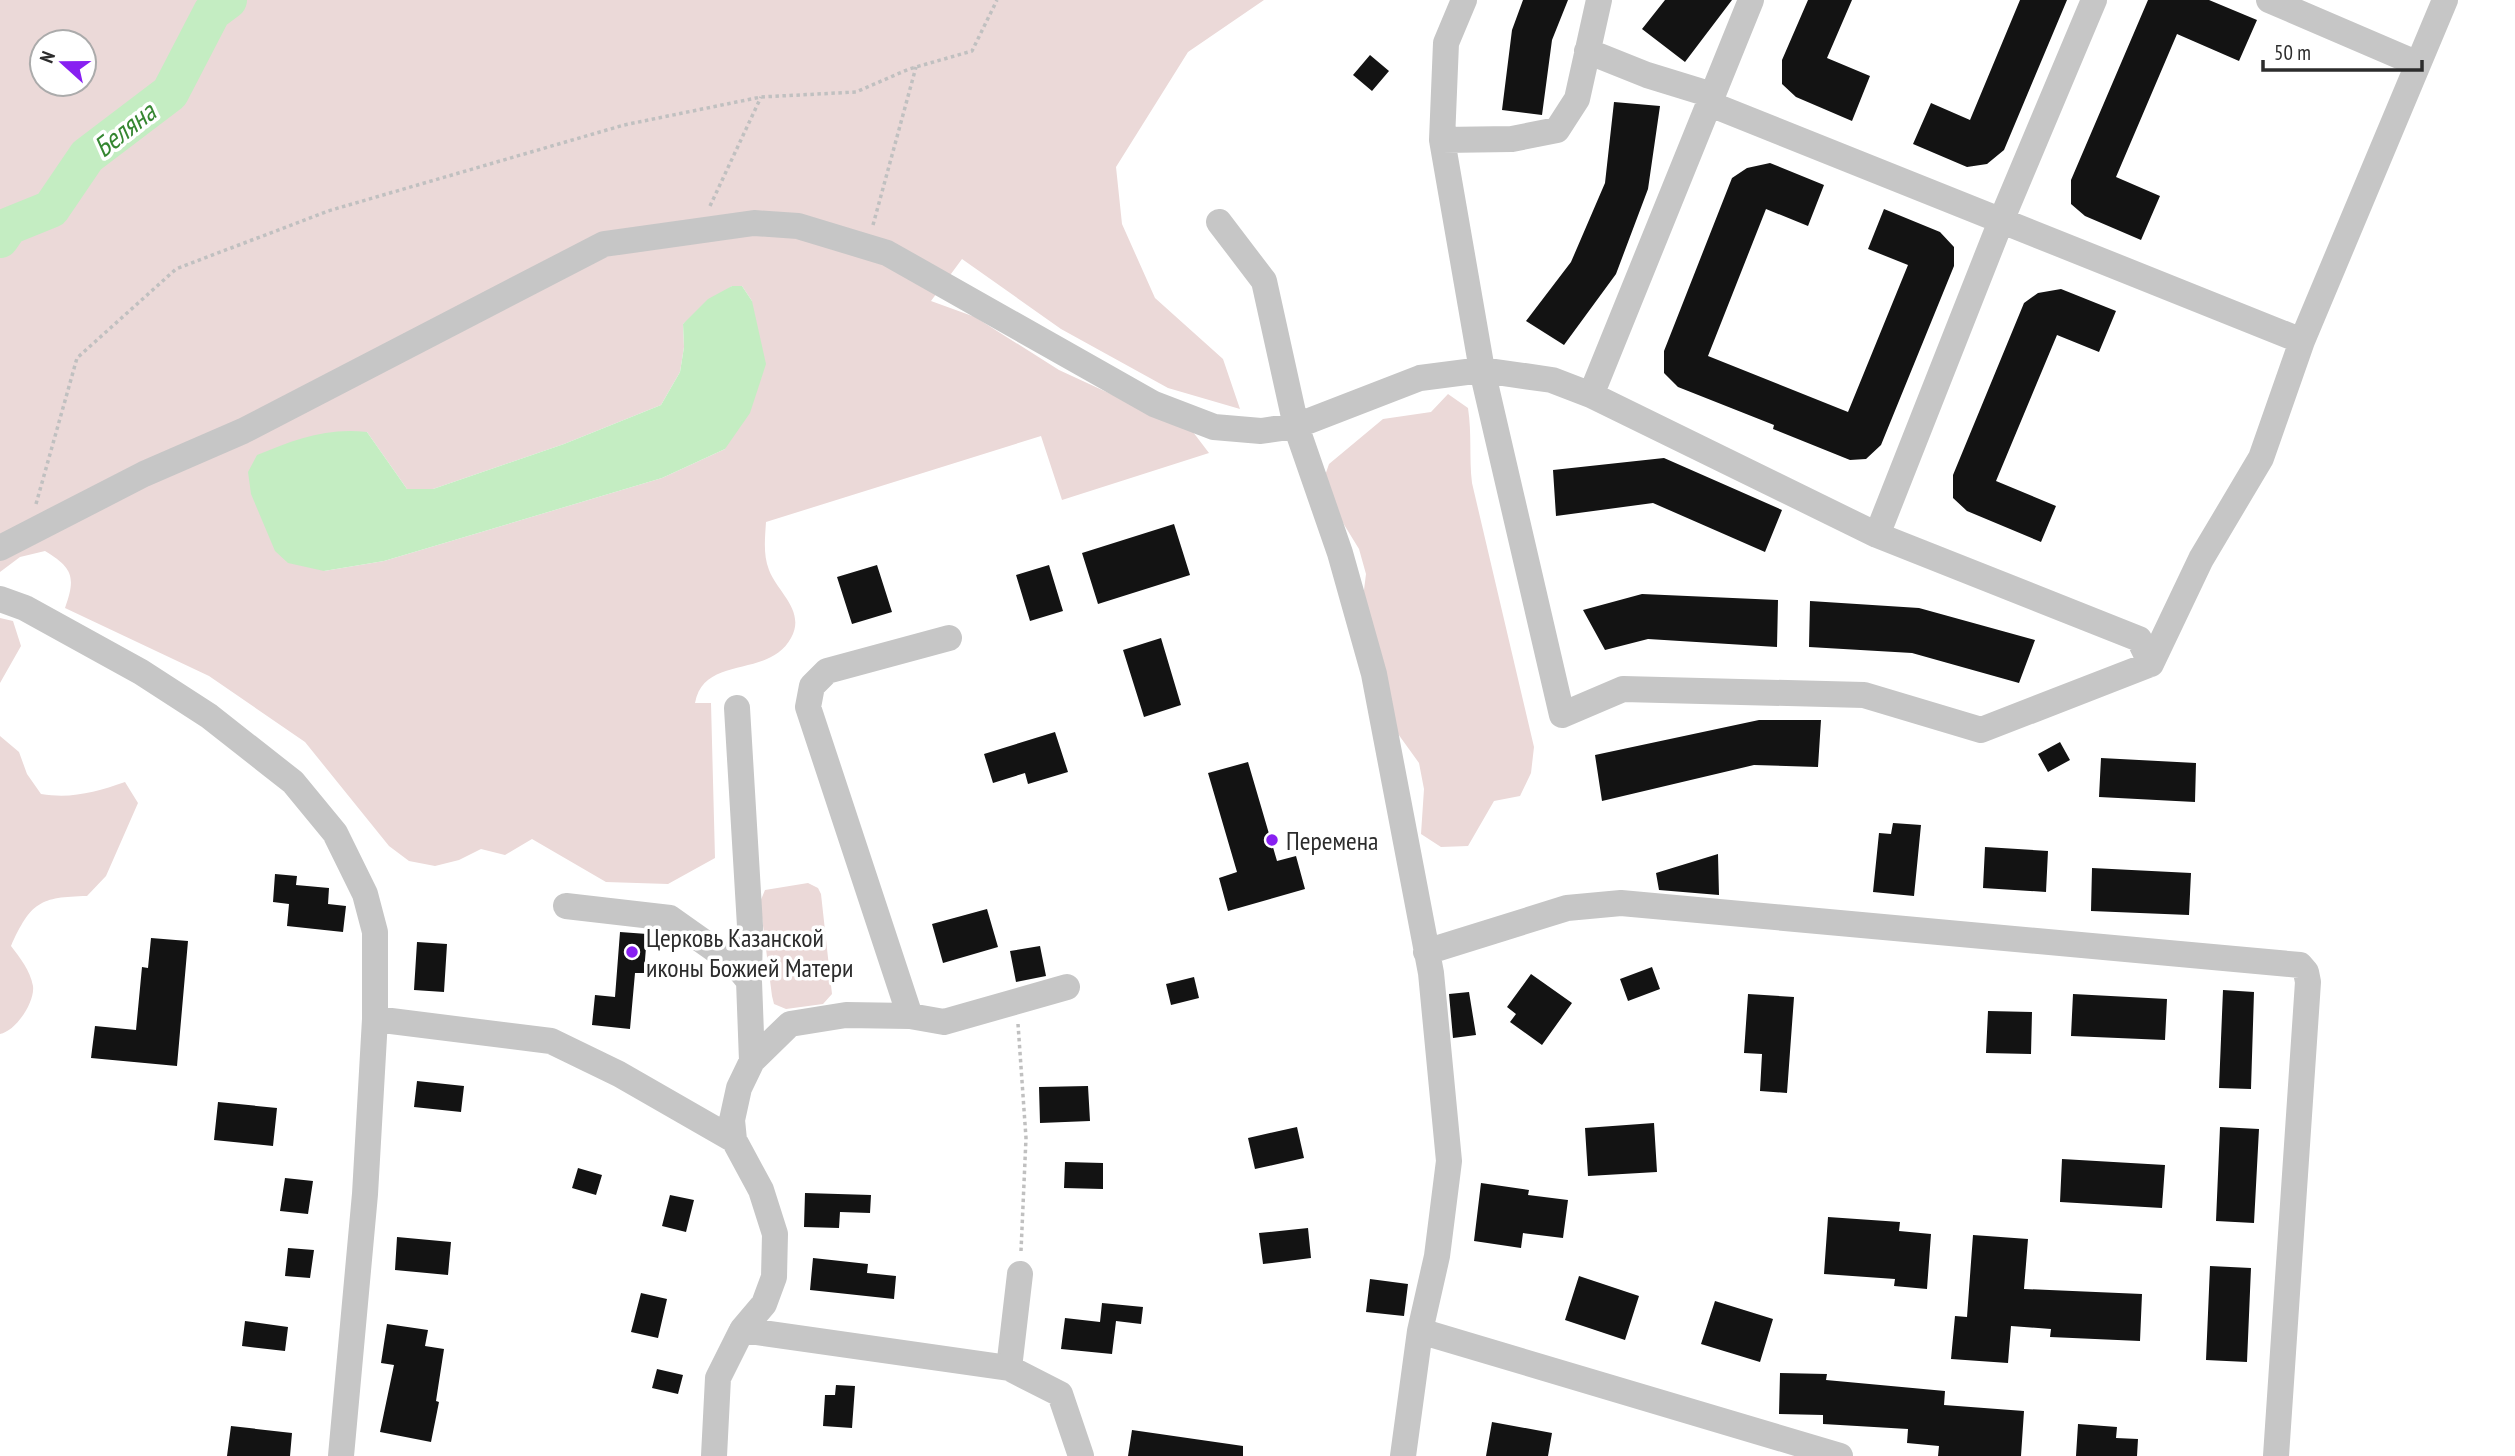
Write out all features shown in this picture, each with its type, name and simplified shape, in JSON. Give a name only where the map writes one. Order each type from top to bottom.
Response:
[{"type":"street","points":[[1464,0],[1446,43],[1442,140],[1482,370],[1562,715],[1623,689],[1864,695],[1981,730],[2151,664],[2201,558],[2261,458],[2302,341],[2445,0]]},
{"type":"street","points":[[1442,140],[1512,139],[1557,130],[1577,99],[1599,0]]},
{"type":"street","points":[[1591,395],[1751,0]]},
{"type":"street","points":[[1877,535],[2001,221],[2094,0]]},
{"type":"street","points":[[2269,0],[2418,64]]},
{"type":"street","points":[[1587,51],[1711,99],[2001,221],[2302,341]]},
{"type":"street","points":[[1219,222],[1264,281],[1296,426],[1340,553],[1374,674],[1431,973],[1449,1161],[1437,1256],[1420,1331],[1403,1456]]},
{"type":"street","points":[[0,548],[144,474],[243,431],[604,244],[754,223],[798,226],[887,253],[1059,353],[1154,404],[1214,427],[1261,430],[1296,426],[1420,378],[1482,370],[1552,380],[1591,395],[1877,535],[2139,639],[2151,664]]},
{"type":"street","points":[[0,599],[25,608],[141,672],[208,716],[293,782],[335,833],[365,894],[375,932],[375,1019],[365,1194],[341,1456]]},
{"type":"street","points":[[910,1016],[808,707],[812,686],[827,671],[949,638]]},
{"type":"street","points":[[737,708],[750,926],[752,1061]]},
{"type":"street","points":[[1426,951],[1567,908],[1621,903],[2300,965],[2306,972],[2308,982],[2276,1456]]},
{"type":"street","points":[[566,906],[670,918],[735,964],[749,981]]},
{"type":"street","points":[[714,1456],[718,1378],[742,1330],[764,1304],[774,1277],[775,1234],[761,1190],[734,1140],[732,1120],[739,1088],[752,1061],[790,1024],[846,1015],[910,1016],[944,1022],[1067,987]]},
{"type":"street","points":[[375,1019],[551,1041],[619,1074],[734,1140]]},
{"type":"street","points":[[1009,1368],[1020,1274]]},
{"type":"street","points":[[742,1330],[1009,1368],[1060,1394],[1081,1456]]},
{"type":"street","points":[[1420,1331],[1840,1456]]},
{"type":"path","points":[[28,533],[77,358],[176,269],[328,211],[624,125],[761,97],[856,92],[916,67],[972,51],[997,0]]},
{"type":"path","points":[[866,247],[916,67]]},
{"type":"path","points":[[698,230],[761,97]]},
{"type":"path","points":[[1016,1003],[1026,1138],[1020,1274]]},
{"type":"shaded area","points":[[0,0],[1264,0],[1188,52],[1116,167],[1122,224],[1155,298],[1223,359],[1240,409],[1168,388],[1061,329],[962,259],[931,301],[975,317],[1059,370],[1193,432],[1209,453],[1062,500],[1041,436],[766,522],[767,564],[793,611],[795,628],[781,651],[768,659],[711,678],[701,688],[695,703],[711,703],[715,858],[668,884],[606,882],[532,839],[505,855],[481,849],[459,860],[435,866],[409,861],[389,846],[305,742],[209,676],[65,608],[70,574],[67,568],[45,551],[20,557],[0,572]],"holes":[[[732,286],[742,286],[752,301],[725,449],[662,478],[384,561],[324,571],[367,432],[407,489],[433,489],[564,444],[661,405],[680,372],[684,347],[683,324]]]},
{"type":"shaded area","points":[[732,286],[742,286],[752,301],[766,364],[750,413],[725,449],[662,478],[384,561],[324,571],[288,563],[275,551],[251,494],[248,472],[257,455],[324,433],[367,432],[407,489],[433,489],[564,444],[661,405],[680,372],[684,347],[683,324],[708,299]]},
{"type":"shaded area","points":[[1448,394],[1468,408],[1472,483],[1534,747],[1531,773],[1520,796],[1494,801],[1468,846],[1441,847],[1421,834],[1424,789],[1419,763],[1388,720],[1363,598],[1366,574],[1359,549],[1321,487],[1329,464],[1383,419],[1431,412]]},
{"type":"shaded area","points":[[0,618],[13,621],[21,646],[0,683]]},
{"type":"shaded area","points":[[0,736],[19,752],[27,774],[41,794],[84,794],[125,782],[138,803],[106,876],[87,896],[58,898],[39,905],[31,911],[18,931],[11,946],[30,975],[33,993],[18,1022],[0,1034]]},
{"type":"shaded area","points":[[808,883],[818,888],[821,894],[832,994],[823,1004],[786,1009],[774,1004],[772,996],[760,902],[765,890]]},
{"type":"building","points":[[1523,0],[1568,0],[1552,40],[1542,115],[1502,110],[1512,30]]},
{"type":"building","points":[[1665,0],[1732,0],[1685,62],[1642,29]]},
{"type":"building","points":[[1808,0],[1852,0],[1827,58],[1870,76],[1852,121],[1796,97],[1782,84],[1782,60]]},
{"type":"building","points":[[2020,0],[2067,0],[2004,150],[1987,164],[1967,167],[1913,144],[1931,103],[1970,120]]},
{"type":"building","points":[[2148,0],[2209,0],[2257,20],[2239,61],[2177,34],[2116,177],[2160,196],[2141,240],[2085,216],[2071,204],[2071,180]]},
{"type":"building","points":[[1370,55],[1389,71],[1372,91],[1353,75]]},
{"type":"building","points":[[1614,102],[1660,106],[1648,189],[1616,274],[1564,345],[1526,321],[1571,262],[1605,183]]},
{"type":"building","points":[[1770,163],[1824,185],[1808,226],[1766,209],[1708,356],[1848,412],[1908,265],[1868,249],[1884,209],[1940,232],[1954,247],[1954,266],[1881,445],[1866,459],[1850,460],[1773,429],[1774,425],[1678,387],[1664,373],[1664,351],[1732,178],[1747,168]]},
{"type":"building","points":[[2061,289],[2116,311],[2099,352],[2057,335],[1996,481],[2056,506],[2041,542],[1967,511],[1953,498],[1953,475],[2024,303],[2038,293]]},
{"type":"building","points":[[1664,458],[1782,510],[1765,552],[1653,503],[1556,516],[1553,470]]},
{"type":"building","points":[[1174,524],[1190,575],[1098,604],[1082,553]]},
{"type":"building","points":[[877,565],[892,612],[852,624],[837,577]]},
{"type":"building","points":[[1049,565],[1063,611],[1030,621],[1016,575]]},
{"type":"building","points":[[1642,594],[1778,600],[1777,647],[1648,639],[1605,650],[1583,610]]},
{"type":"building","points":[[1810,601],[1919,608],[2035,640],[2019,683],[1912,653],[1809,647]]},
{"type":"building","points":[[1161,638],[1181,705],[1144,717],[1123,650]]},
{"type":"building","points":[[1759,720],[1821,720],[1818,767],[1754,765],[1602,801],[1595,755]]},
{"type":"building","points":[[1055,732],[1068,772],[1028,784],[1025,773],[993,783],[984,754]]},
{"type":"building","points":[[2060,742],[2070,760],[2048,772],[2038,754]]},
{"type":"building","points":[[2101,758],[2196,763],[2195,802],[2099,797]]},
{"type":"building","points":[[1248,762],[1277,861],[1296,856],[1305,889],[1228,911],[1219,878],[1237,872],[1208,773]]},
{"type":"building","points":[[1893,823],[1921,825],[1914,896],[1873,892],[1879,833],[1891,834]]},
{"type":"building","points":[[1985,847],[2048,851],[2046,892],[1983,888]]},
{"type":"building","points":[[1718,854],[1719,895],[1659,890],[1656,873]]},
{"type":"building","points":[[2092,868],[2191,873],[2189,915],[2091,911]]},
{"type":"building","points":[[275,874],[297,876],[296,885],[329,888],[328,904],[346,906],[343,932],[287,926],[289,904],[273,902]]},
{"type":"building","points":[[987,909],[998,947],[943,963],[932,924]]},
{"type":"building","points":[[620,932],[647,934],[644,973],[635,973],[630,1029],[592,1025],[595,995],[615,997]]},
{"type":"building","points":[[151,938],[188,941],[177,1066],[91,1058],[95,1026],[136,1030],[142,967],[148,968]]},
{"type":"building","points":[[417,942],[447,944],[444,992],[414,990]]},
{"type":"building","points":[[1040,946],[1046,976],[1016,982],[1010,951]]},
{"type":"building","points":[[1652,967],[1660,989],[1628,1001],[1620,979]]},
{"type":"building","points":[[1531,974],[1572,1003],[1542,1045],[1510,1022],[1516,1014],[1507,1007]]},
{"type":"building","points":[[1194,977],[1199,998],[1171,1005],[1166,984]]},
{"type":"building","points":[[2223,990],[2254,992],[2251,1089],[2219,1088]]},
{"type":"building","points":[[1469,992],[1476,1035],[1453,1038],[1449,994]]},
{"type":"building","points":[[1748,994],[1794,997],[1787,1093],[1760,1091],[1762,1054],[1744,1053]]},
{"type":"building","points":[[2073,994],[2167,999],[2165,1040],[2071,1036]]},
{"type":"building","points":[[1988,1011],[2032,1012],[2031,1054],[1986,1053]]},
{"type":"building","points":[[417,1081],[464,1086],[461,1112],[414,1107]]},
{"type":"building","points":[[1088,1086],[1090,1121],[1040,1123],[1039,1087]]},
{"type":"building","points":[[218,1102],[277,1108],[273,1146],[214,1140]]},
{"type":"building","points":[[1654,1123],[1657,1172],[1588,1176],[1585,1128]]},
{"type":"building","points":[[1297,1127],[1304,1158],[1255,1169],[1248,1138]]},
{"type":"building","points":[[2220,1127],[2259,1129],[2254,1223],[2216,1221]]},
{"type":"building","points":[[2062,1159],[2165,1165],[2162,1208],[2060,1202]]},
{"type":"building","points":[[1065,1162],[1103,1163],[1103,1189],[1064,1188]]},
{"type":"building","points":[[578,1168],[602,1175],[596,1195],[572,1188]]},
{"type":"building","points":[[285,1178],[313,1181],[308,1214],[280,1211]]},
{"type":"building","points":[[1481,1183],[1529,1190],[1528,1195],[1568,1200],[1563,1238],[1523,1233],[1521,1248],[1474,1241]]},
{"type":"building","points":[[805,1193],[871,1195],[870,1213],[840,1212],[839,1228],[804,1227]]},
{"type":"building","points":[[670,1195],[694,1200],[686,1232],[662,1226]]},
{"type":"building","points":[[1828,1217],[1900,1222],[1899,1231],[1931,1234],[1927,1289],[1894,1286],[1895,1279],[1824,1274]]},
{"type":"building","points":[[1308,1228],[1311,1258],[1263,1264],[1259,1233]]},
{"type":"building","points":[[1973,1235],[2028,1239],[2024,1289],[2142,1294],[2140,1341],[2050,1337],[2051,1329],[2011,1326],[2008,1363],[1951,1359],[1955,1316],[1967,1317]]},
{"type":"building","points":[[397,1237],[451,1242],[448,1275],[395,1270]]},
{"type":"building","points":[[288,1248],[314,1250],[310,1278],[285,1276]]},
{"type":"building","points":[[813,1258],[868,1264],[867,1273],[896,1276],[894,1299],[810,1290]]},
{"type":"building","points":[[2210,1266],[2251,1268],[2247,1362],[2206,1360]]},
{"type":"building","points":[[1579,1276],[1639,1296],[1625,1340],[1565,1320]]},
{"type":"building","points":[[1370,1279],[1408,1284],[1404,1316],[1366,1312]]},
{"type":"building","points":[[641,1293],[667,1299],[658,1338],[631,1332]]},
{"type":"building","points":[[1715,1301],[1773,1319],[1760,1362],[1701,1344]]},
{"type":"building","points":[[1102,1303],[1143,1307],[1141,1324],[1116,1321],[1112,1354],[1061,1349],[1065,1318],[1100,1322]]},
{"type":"building","points":[[245,1321],[288,1327],[285,1351],[242,1346]]},
{"type":"building","points":[[387,1324],[428,1330],[425,1346],[444,1349],[436,1401],[439,1402],[431,1442],[380,1432],[394,1365],[381,1363]]},
{"type":"building","points":[[657,1369],[683,1375],[678,1394],[652,1388]]},
{"type":"building","points":[[1780,1373],[1827,1374],[1826,1380],[1945,1391],[1944,1405],[2024,1411],[2021,1456],[1938,1456],[1939,1446],[1907,1443],[1908,1429],[1823,1424],[1823,1415],[1779,1414]]},
{"type":"building","points":[[836,1385],[855,1386],[852,1428],[823,1426],[825,1395],[835,1395]]},
{"type":"building","points":[[1492,1422],[1552,1433],[1548,1456],[1486,1456]]},
{"type":"building","points":[[2078,1424],[2117,1427],[2116,1438],[2138,1439],[2137,1456],[2076,1456]]},
{"type":"building","points":[[231,1426],[292,1433],[290,1456],[227,1456]]},
{"type":"building","points":[[1132,1430],[1243,1446],[1243,1456],[1128,1456]]},
{"type":"waterway","name":"Беляна","points":[[0,239],[9,226],[51,209],[87,156],[170,93],[212,12],[228,0]]},
{"type":"place","name":"Перемена","points":[[1272,840]]},
{"type":"place","name":"Церковь Казанской иконы Божией Матери","points":[[632,952]]}]
